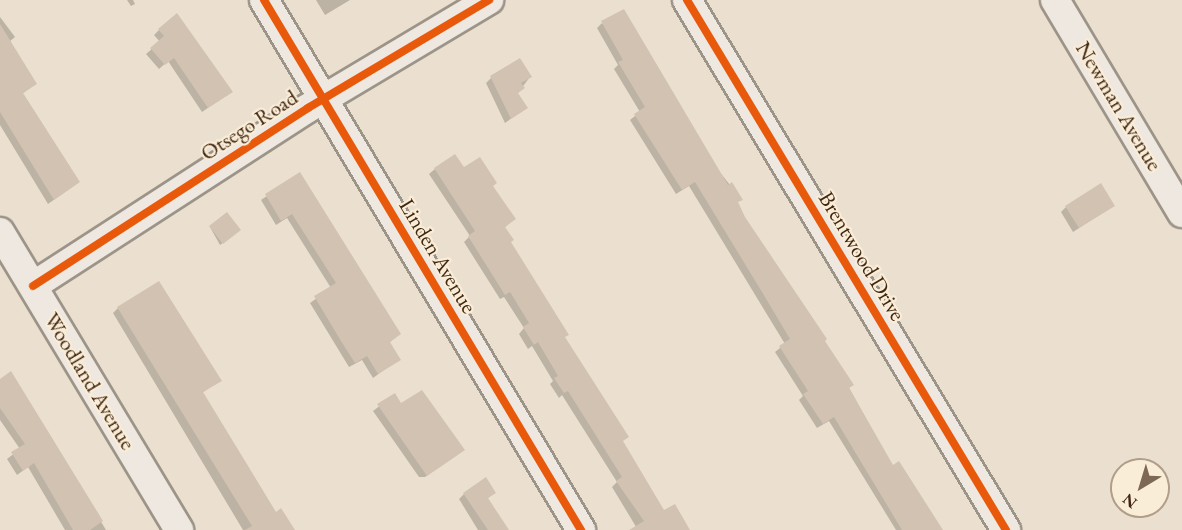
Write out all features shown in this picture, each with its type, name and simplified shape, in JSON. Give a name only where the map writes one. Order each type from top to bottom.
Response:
[{"type":"street","name":"Linden Avenue","points":[[264,0],[581,530]]},
{"type":"street","name":"Otsego Road","points":[[33,286],[323,99],[489,0]]},
{"type":"street","name":"Brentwood Drive","points":[[687,0],[1006,530]]},
{"type":"street","name":"Newman Avenue","points":[[1055,0],[1179,202]]},
{"type":"street","name":"Woodland Avenue","points":[[0,232],[179,530]]},
{"type":"building","points":[[624,9],[728,185],[732,182],[743,200],[738,202],[745,217],[827,339],[825,341],[854,385],[849,388],[893,465],[899,461],[943,530],[902,530],[834,417],[823,424],[803,394],[808,391],[779,346],[790,339],[762,292],[695,182],[682,190],[634,114],[645,107],[618,62],[623,60],[601,21]]},
{"type":"building","points":[[177,13],[233,92],[208,108],[174,58],[165,65],[150,48],[164,36],[158,29]]},
{"type":"building","points":[[0,24],[37,84],[23,93],[80,182],[54,200],[0,112]]},
{"type":"building","points":[[520,58],[532,77],[521,83],[525,88],[518,93],[528,108],[511,119],[490,76]]},
{"type":"building","points":[[455,154],[464,167],[480,157],[497,183],[493,186],[516,219],[505,227],[514,240],[511,242],[569,335],[565,337],[629,437],[623,441],[664,510],[675,504],[690,530],[629,530],[644,521],[616,481],[622,477],[568,391],[564,393],[554,378],[558,376],[538,342],[534,345],[523,327],[529,323],[510,292],[505,295],[468,236],[475,231],[434,168]]},
{"type":"building","points":[[300,172],[401,334],[390,342],[401,360],[378,374],[367,356],[355,363],[341,341],[314,296],[336,283],[292,214],[281,221],[265,194]]},
{"type":"building","points":[[1101,183],[1115,206],[1079,228],[1065,206]]},
{"type":"building","points":[[227,212],[241,230],[223,244],[209,226]]},
{"type":"building","points":[[159,281],[222,381],[203,392],[276,512],[281,508],[295,530],[245,530],[252,526],[117,307]]},
{"type":"building","points":[[11,371],[103,521],[90,530],[73,530],[34,463],[23,471],[11,452],[25,444],[0,408],[0,379]]},
{"type":"building","points":[[422,390],[465,450],[427,476],[377,404],[395,393],[401,403]]},
{"type":"building","points":[[486,477],[496,493],[488,498],[509,530],[488,530],[463,493]]},
{"type":"cycle path","points":[[264,0],[581,530]]},
{"type":"cycle path","points":[[33,286],[308,108],[489,0]]},
{"type":"cycle path","points":[[687,0],[1006,530]]}]
